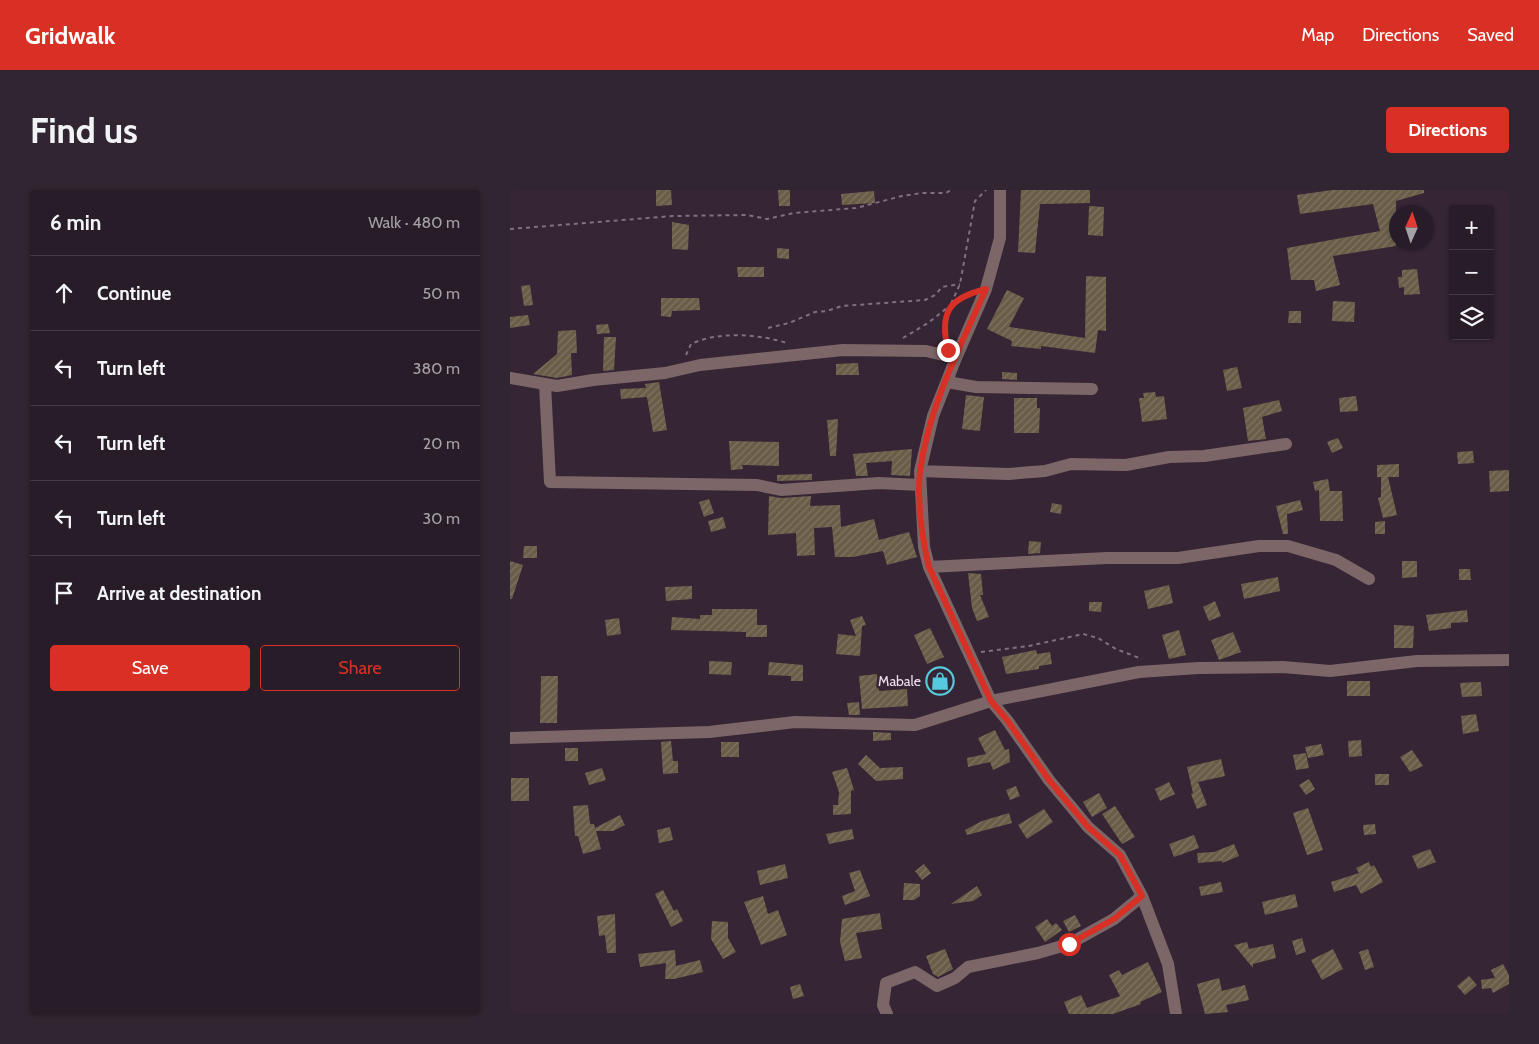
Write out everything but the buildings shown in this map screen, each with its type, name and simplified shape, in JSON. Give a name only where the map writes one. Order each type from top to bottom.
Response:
[{"type":"street","points":[[1000,190],[1000,238],[986,289],[952,354],[947,382],[934,416],[920,471],[924,547],[929,567],[991,701],[1054,786],[1088,827],[1120,855],[1142,896],[1168,964],[1176,1014]]},
{"type":"street","points":[[510,378],[557,386],[679,370],[700,365],[843,350],[926,351],[952,354]]},
{"type":"street","points":[[947,382],[986,387],[1092,389]]},
{"type":"street","points":[[545,384],[550,482],[748,485],[781,490],[879,483],[920,485]]},
{"type":"street","points":[[920,471],[1008,474],[1045,471],[1071,464],[1126,464],[1169,457],[1204,456],[1286,444]]},
{"type":"street","points":[[929,567],[1107,558],[1178,558],[1259,546],[1288,546],[1336,560],[1369,579]]},
{"type":"street","points":[[510,738],[709,732],[795,722],[915,725],[991,701],[1076,683],[1157,672],[1283,667],[1330,671],[1417,662],[1509,660]]},
{"type":"street","points":[[887,1014],[883,1005],[886,983],[903,975],[915,972],[927,977],[937,986],[955,978],[968,967],[1038,953],[1069,944],[1114,919],[1142,896]]},
{"type":"path","points":[[510,229],[672,216],[747,216],[767,219],[794,213],[856,208],[902,196],[951,190]]},
{"type":"path","points":[[952,354],[943,329],[950,306],[960,284],[976,201],[986,190]]},
{"type":"path","points":[[768,328],[789,323],[815,312],[827,311],[842,306],[925,300],[935,295],[942,287],[960,284]]},
{"type":"path","points":[[897,342],[928,323],[965,294],[986,289]]},
{"type":"path","points":[[679,370],[691,344],[706,337],[759,338],[789,344]]},
{"type":"path","points":[[969,654],[1029,646],[1083,634],[1098,638],[1116,648],[1146,660],[1157,672]]},
{"type":"place","name":"Mabale","points":[[940,681]]},
{"type":"route","points":[[948,350],[943,329],[950,306],[965,294],[986,289],[956,358],[934,416],[920,471],[924,547],[929,567],[991,701],[1007,720],[1049,780],[1088,827],[1120,855],[1142,896],[1114,919],[1069,944]]}]
